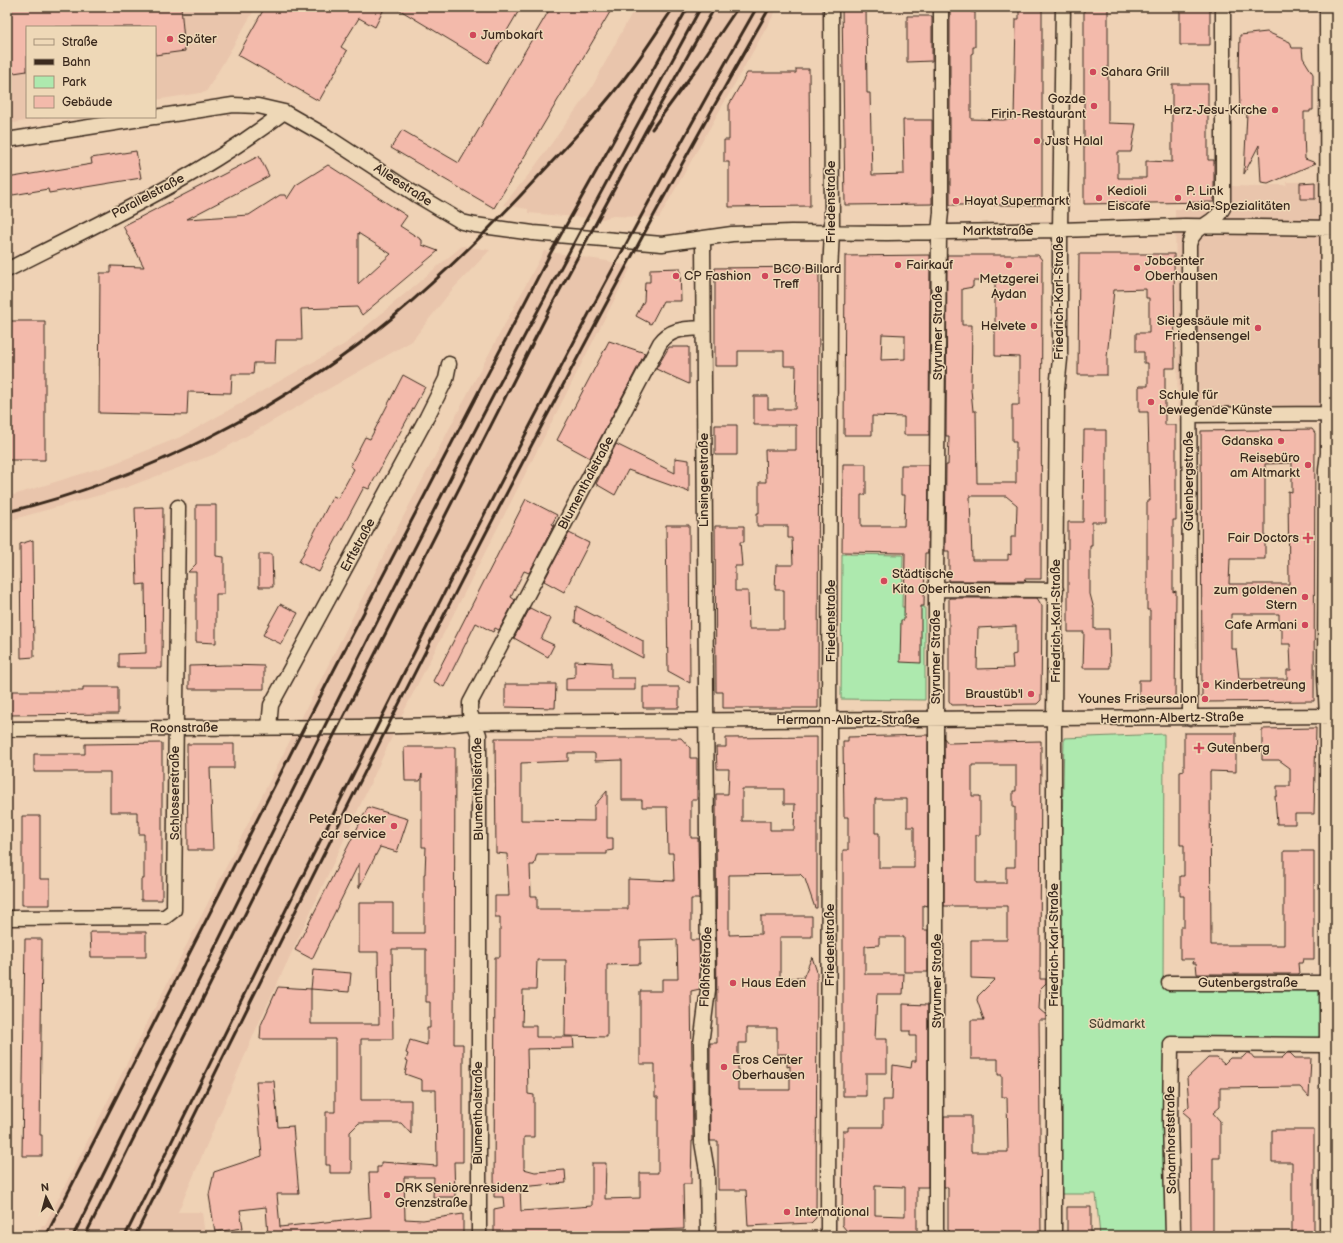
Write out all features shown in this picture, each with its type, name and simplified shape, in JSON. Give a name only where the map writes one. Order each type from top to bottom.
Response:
[{"type":"street","name":"Friedenstraße","points":[[828,1236],[830,289],[832,231],[831,7]]},
{"type":"street","name":"Styrumer Straße","points":[[936,1236],[936,589],[938,232],[941,212],[940,7]]},
{"type":"street","name":"Friedrich-Karl-Straße","points":[[1054,1236],[1054,719],[1057,389],[1060,359],[1063,7]]},
{"type":"street","name":"Gutenbergstraße","points":[[1190,718],[1189,245],[1195,232],[1221,212],[1223,195],[1223,7]]},
{"type":"street","points":[[1327,7],[1331,228],[1325,649],[1332,716],[1327,1045],[1328,1236]]},
{"type":"street","name":"Alleestraße","points":[[156,117],[246,104],[270,107],[284,112],[326,136],[415,194],[462,222],[533,233],[662,244]]},
{"type":"street","name":"Parallelstraße","points":[[7,270],[204,166],[261,130],[284,112]]},
{"type":"street","name":"Alleestraße","points":[[7,140],[148,118]]},
{"type":"street","name":"Marktstraße","points":[[662,244],[732,234],[832,231],[887,233],[1204,226],[1331,228]]},
{"type":"street","name":"Linsingenstraße","points":[[703,239],[706,721]]},
{"type":"street","name":"Blumenthalstraße","points":[[479,1236],[479,736],[470,713],[470,703],[660,343],[667,335],[676,330],[703,328]]},
{"type":"street","name":"Erftstraße","points":[[269,727],[271,705],[427,417],[446,379],[449,364]]},
{"type":"street","points":[[1189,415],[1328,414]]},
{"type":"street","name":"Schlosserstraße","points":[[7,918],[165,917],[172,913],[175,905],[178,507]]},
{"type":"street","points":[[936,589],[1056,590]]},
{"type":"street","name":"Hermann-Albertz-Straße","points":[[360,727],[443,725],[473,722],[1332,716]]},
{"type":"street","name":"Flaßhofstraße","points":[[706,721],[708,990],[701,1044],[702,1142],[706,1160],[708,1236]]},
{"type":"street","name":"Roonstraße","points":[[7,729],[360,727]]},
{"type":"street","name":"Gutenbergstraße","points":[[1169,983],[1328,983]]},
{"type":"street","name":"Scharnhorststraße","points":[[1173,1236],[1170,1121],[1171,1044],[1327,1045]]},
{"type":"shaded area","points":[[7,7],[256,7],[206,92],[156,100],[156,26],[26,26],[26,118],[45,118],[7,124]]},
{"type":"shaded area","points":[[635,7],[778,7],[659,218],[613,216],[603,219],[563,216],[528,213],[528,209],[503,205],[530,173],[591,89]]},
{"type":"shaded area","points":[[1287,182],[1320,182],[1324,423],[1178,422],[1175,209],[1230,208],[1231,186],[1286,186]]},
{"type":"shaded area","points":[[462,246],[490,250],[451,291],[412,341],[215,454],[125,488],[7,521],[7,497],[113,464],[183,436],[345,344]]},
{"type":"shaded area","points":[[544,251],[607,261],[631,267],[404,711],[257,1027],[178,1212],[202,1212],[205,1236],[37,1236],[42,1225],[45,1225],[400,523]]},
{"type":"green space","name":"Städtische Kita Oberhausen","points":[[842,554],[903,555],[902,607],[925,607],[925,700],[841,699]]},
{"type":"green space","name":"Südmarkt","points":[[1164,734],[1163,987],[1319,984],[1327,1045],[1171,1044],[1173,1236],[1100,1236],[1096,1194],[1054,1194],[1064,738]]},
{"type":"building","name":"Später","points":[[7,7],[181,7],[185,51],[156,55],[156,26],[26,26],[26,71],[7,74]]},
{"type":"building","points":[[265,7],[385,7],[375,27],[359,18],[341,47],[347,51],[319,101],[238,55]]},
{"type":"building","name":"Jumbokart","points":[[395,7],[521,7],[488,63]]},
{"type":"building","points":[[551,7],[613,7],[494,208],[391,148],[402,130],[459,163]]},
{"type":"building","points":[[842,7],[866,7],[867,93],[870,93],[872,175],[904,174],[903,120],[932,120],[932,204],[845,205]]},
{"type":"building","points":[[950,7],[971,7],[971,12],[975,12],[975,47],[973,47],[973,53],[971,54],[971,119],[1003,120],[1014,119],[1016,19],[1019,19],[1019,7],[1042,7],[1042,205],[950,205]]},
{"type":"building","points":[[1084,7],[1108,7],[1108,123],[1136,124],[1131,152],[1118,152],[1118,178],[1146,178],[1146,161],[1172,162],[1172,84],[1208,84],[1208,160],[1214,160],[1214,202],[1084,204]]},
{"type":"building","points":[[1180,7],[1210,7],[1210,45],[1180,45]]},
{"type":"building","points":[[907,16],[932,16],[932,61],[907,62]]},
{"type":"building","name":"Herz-Jesu-Kirche","points":[[1267,32],[1290,42],[1292,48],[1302,48],[1303,58],[1313,74],[1313,110],[1310,110],[1310,112],[1304,112],[1304,132],[1305,159],[1316,163],[1268,184],[1261,183],[1259,145],[1244,174],[1247,113],[1240,113],[1239,72],[1240,35]]},
{"type":"building","points":[[796,69],[809,69],[810,206],[729,207],[729,162],[724,162],[724,140],[729,140],[729,105],[747,73],[796,73]]},
{"type":"building","points":[[136,151],[141,178],[49,193],[48,189],[7,196],[7,178],[92,164],[91,158]]},
{"type":"building","points":[[259,156],[269,176],[187,219],[249,215],[280,195],[285,195],[287,199],[296,185],[328,165],[407,216],[400,226],[422,240],[422,245],[438,251],[362,315],[357,307],[301,309],[302,340],[276,340],[275,363],[254,363],[253,374],[232,374],[231,393],[188,392],[187,415],[99,413],[100,273],[111,273],[111,266],[144,267],[123,226]],"holes":[[[358,233],[391,254],[358,284]]]},
{"type":"building","points":[[1315,182],[1315,199],[1300,199],[1300,183]]},
{"type":"building","points":[[1079,254],[1174,254],[1175,368],[1165,368],[1165,425],[1176,425],[1176,520],[1173,520],[1173,592],[1176,591],[1175,702],[1139,703],[1139,680],[1150,680],[1150,610],[1147,610],[1147,501],[1150,501],[1148,412],[1139,412],[1139,386],[1148,386],[1148,363],[1144,363],[1144,352],[1136,352],[1136,333],[1149,333],[1149,298],[1146,298],[1146,289],[1114,290],[1107,357],[1107,375],[1078,375]]},
{"type":"building","points":[[930,255],[929,435],[904,435],[904,417],[872,416],[872,435],[844,435],[845,256]],"holes":[[[882,334],[905,335],[905,359],[881,360]]]},
{"type":"building","points":[[947,255],[1038,255],[1042,260],[1041,579],[1024,579],[1026,581],[949,581],[949,551],[945,551],[946,465],[948,465],[949,436],[946,436]],"holes":[[[973,281],[995,281],[995,356],[1019,357],[1019,405],[1012,405],[1012,442],[1016,442],[1016,483],[977,483],[976,411],[973,411],[971,390],[972,325],[962,325],[962,289],[973,287]],[[970,496],[1006,496],[1017,505],[1016,537],[1011,537],[1011,555],[1008,554],[1008,560],[972,560]]]},
{"type":"building","points":[[819,267],[818,708],[723,708],[723,692],[716,692],[715,526],[744,526],[744,542],[740,542],[742,566],[735,566],[735,591],[748,591],[749,629],[784,629],[784,590],[775,590],[776,565],[793,565],[792,538],[788,538],[788,526],[757,526],[757,513],[759,513],[759,482],[766,482],[765,450],[796,450],[796,425],[754,425],[754,396],[768,396],[768,409],[795,409],[796,366],[784,366],[784,351],[738,351],[738,366],[715,366],[715,268]]},
{"type":"building","points":[[680,268],[681,301],[663,301],[651,324],[636,316],[644,301],[645,282],[650,282],[650,269]]},
{"type":"building","points":[[7,321],[45,321],[45,460],[7,460]]},
{"type":"building","points":[[609,341],[645,353],[590,458],[557,440]]},
{"type":"building","points":[[669,347],[689,347],[689,384],[656,369]]},
{"type":"building","points":[[403,375],[425,387],[369,489],[364,487],[319,572],[299,562],[333,496],[338,498],[354,469],[350,466],[365,437],[370,439]]},
{"type":"building","points":[[715,425],[737,425],[737,455],[715,455]]},
{"type":"building","points":[[1312,429],[1315,433],[1314,701],[1205,702],[1202,698],[1201,431]],"holes":[[[1292,463],[1292,492],[1288,491],[1289,584],[1229,584],[1230,559],[1265,559],[1265,464]],[[1231,614],[1279,614],[1279,629],[1282,629],[1282,644],[1290,644],[1291,670],[1287,670],[1287,679],[1239,679],[1236,649],[1231,649]]]},
{"type":"building","points":[[1084,430],[1106,430],[1106,522],[1092,522],[1092,546],[1090,546],[1090,594],[1094,609],[1094,629],[1109,629],[1110,668],[1083,668],[1084,632],[1068,632],[1068,522],[1083,522]]},
{"type":"building","points":[[616,444],[675,473],[675,458],[689,460],[689,492],[628,470],[615,495],[596,484]]},
{"type":"building","points":[[843,464],[866,464],[866,495],[861,495],[861,526],[904,526],[905,495],[901,495],[901,465],[929,465],[928,553],[925,553],[924,606],[921,606],[921,663],[900,662],[901,620],[904,620],[905,553],[842,552]]},
{"type":"building","points":[[526,499],[557,515],[552,524],[554,525],[529,573],[524,571],[511,597],[515,600],[499,630],[495,628],[493,632],[476,623],[444,687],[433,681]]},
{"type":"building","points":[[196,505],[216,505],[216,556],[224,557],[224,594],[216,594],[216,643],[196,642],[196,572],[188,572],[196,564]]},
{"type":"building","points":[[163,507],[162,668],[119,668],[119,654],[146,653],[145,584],[137,585],[135,508]]},
{"type":"building","points":[[666,525],[689,525],[690,683],[668,671]]},
{"type":"building","points":[[569,533],[589,543],[564,592],[544,581]]},
{"type":"building","points":[[33,540],[34,657],[21,658],[20,544]]},
{"type":"building","points":[[259,554],[272,554],[273,587],[259,587]]},
{"type":"building","points":[[949,598],[1037,598],[1042,606],[1041,700],[1037,704],[952,705],[949,701]],"holes":[[[1016,626],[1016,654],[1012,655],[1013,668],[977,669],[978,628]]]},
{"type":"building","points":[[280,604],[298,613],[281,644],[263,635]]},
{"type":"building","points":[[576,606],[643,641],[643,658],[575,622]]},
{"type":"building","points":[[530,608],[551,619],[541,639],[554,645],[548,657],[514,638]]},
{"type":"building","points":[[575,661],[611,663],[611,678],[635,678],[635,690],[566,690],[566,678],[575,677]]},
{"type":"building","points":[[189,666],[264,666],[264,689],[189,689]]},
{"type":"building","points":[[505,684],[556,684],[555,708],[505,707]]},
{"type":"building","points":[[83,687],[118,687],[118,714],[7,715],[7,691],[83,691]]},
{"type":"building","points":[[643,687],[679,687],[679,708],[643,708]]},
{"type":"building","points":[[1316,728],[1314,814],[1295,814],[1295,824],[1277,824],[1275,796],[1277,796],[1277,786],[1290,786],[1290,768],[1279,760],[1262,760],[1262,729]]},
{"type":"building","points":[[1184,733],[1236,733],[1236,772],[1210,771],[1211,945],[1284,945],[1284,851],[1314,851],[1314,959],[1303,959],[1302,963],[1298,963],[1299,974],[1197,974],[1196,963],[1193,963],[1194,959],[1180,959],[1180,927],[1184,927],[1184,896],[1180,896],[1180,876],[1184,876],[1184,845],[1180,845],[1180,772],[1184,771]]},
{"type":"building","points":[[928,735],[928,906],[923,905],[923,930],[928,930],[928,972],[904,972],[904,937],[879,937],[879,945],[865,946],[865,974],[904,974],[903,994],[877,994],[875,1039],[887,1039],[887,1073],[866,1073],[866,1096],[843,1096],[843,850],[848,850],[848,817],[844,817],[843,741],[848,741],[848,737]],"holes":[[[875,799],[907,799],[907,827],[914,827],[914,868],[879,868],[879,833],[875,833]]]},
{"type":"building","points":[[817,737],[817,908],[815,908],[805,879],[800,874],[729,875],[729,935],[761,934],[761,916],[812,916],[812,937],[780,937],[780,978],[803,978],[812,957],[817,972],[816,1218],[811,1223],[748,1226],[746,1190],[718,1190],[718,1141],[710,1141],[710,1043],[717,1043],[716,794],[728,794],[729,769],[717,769],[716,747],[726,747],[726,738]],"holes":[[[742,789],[784,789],[784,804],[795,804],[794,830],[770,830],[770,821],[742,821]],[[747,1028],[777,1028],[777,1054],[787,1054],[787,1067],[790,1066],[790,1090],[738,1090],[738,1043],[747,1043]]]},
{"type":"building","points":[[495,738],[681,738],[690,748],[690,758],[697,758],[697,800],[691,800],[691,838],[698,838],[699,899],[691,899],[691,940],[699,940],[700,989],[691,991],[693,1141],[691,1184],[683,1184],[684,1229],[604,1232],[553,1236],[494,1236],[494,1209],[504,1207],[503,1197],[494,1197],[495,957],[500,957],[500,917],[495,917],[495,896],[509,896],[507,854],[496,853]],"holes":[[[568,753],[593,753],[595,754],[595,761],[622,760],[622,800],[642,800],[642,807],[667,807],[668,853],[673,853],[674,881],[628,879],[628,909],[537,909],[537,896],[531,896],[530,865],[534,865],[537,854],[607,854],[607,851],[613,850],[613,838],[607,838],[607,791],[594,806],[594,821],[521,820],[521,763],[568,761]],[[677,939],[678,979],[662,979],[662,991],[640,991],[640,1064],[655,1064],[655,1097],[658,1097],[658,1173],[640,1173],[640,1198],[605,1199],[606,1163],[592,1163],[592,1206],[521,1211],[520,1187],[566,1183],[565,1170],[535,1172],[524,1169],[524,1137],[534,1137],[534,1095],[528,1094],[527,1049],[574,1048],[573,1037],[536,1037],[536,1026],[522,1026],[523,990],[536,990],[537,960],[566,960],[565,1036],[607,1037],[607,965],[640,964],[640,940]]]},
{"type":"building","points":[[944,738],[948,743],[1041,741],[1040,979],[1046,979],[1046,984],[1040,990],[1039,1009],[1046,1015],[1046,1020],[1039,1020],[1041,1236],[1018,1236],[1018,1233],[970,1233],[970,1236],[948,1236],[948,1187],[944,1187],[944,1116],[971,1116],[971,1152],[1008,1152],[1007,1097],[1002,1097],[1002,1075],[998,1075],[998,1059],[971,1059],[971,1020],[984,1020],[977,1000],[978,996],[995,979],[971,978],[971,940],[1007,940],[1007,906],[944,906]],"holes":[[[972,765],[1016,765],[1016,791],[1013,791],[1013,807],[1015,807],[1015,867],[1006,867],[1006,883],[976,883],[976,835],[980,835],[980,796],[972,796]]]},
{"type":"building","points":[[162,743],[162,900],[141,900],[141,879],[144,879],[144,834],[139,834],[137,812],[110,812],[110,772],[34,772],[34,754],[85,754],[85,744]]},
{"type":"building","points":[[187,744],[234,744],[234,768],[210,768],[213,850],[188,850]]},
{"type":"building","points":[[404,747],[455,747],[454,1044],[463,1044],[463,1162],[454,1162],[455,1197],[433,1197],[434,1177],[404,1177],[405,1219],[423,1220],[463,1214],[463,1236],[268,1236],[266,1207],[240,1210],[243,1228],[215,1232],[209,1195],[214,1172],[262,1156],[256,1081],[274,1081],[278,1127],[293,1126],[299,1194],[277,1194],[280,1227],[371,1217],[369,1173],[377,1173],[377,1167],[381,1167],[381,1162],[437,1166],[436,1090],[422,1090],[422,1080],[405,1074],[408,1061],[406,1060],[408,1054],[406,1053],[410,1040],[427,1045],[427,1028],[430,1028],[430,1002],[426,1002],[426,949],[392,949],[393,1039],[361,1039],[361,1100],[411,1100],[411,1134],[401,1123],[359,1123],[350,1132],[350,1160],[352,1162],[352,1173],[330,1173],[330,1165],[326,1165],[326,1112],[335,1112],[335,1039],[260,1039],[261,1025],[278,987],[311,989],[311,1024],[379,1024],[378,952],[359,952],[359,903],[393,903],[393,933],[424,933],[424,874],[426,847],[422,847],[422,774],[420,781],[405,781]]},
{"type":"building","points":[[368,807],[408,819],[397,852],[380,847],[359,888],[359,863],[312,959],[295,950]]},
{"type":"building","points":[[22,816],[40,816],[40,879],[50,879],[50,905],[22,905]]},
{"type":"building","points":[[90,932],[146,932],[146,957],[91,957]]},
{"type":"building","points":[[25,939],[42,939],[40,1135],[42,1135],[42,1156],[22,1156]]},
{"type":"building","points":[[313,970],[351,973],[349,992],[311,989]]},
{"type":"building","points":[[903,1004],[928,1005],[928,1187],[917,1187],[917,1236],[856,1236],[846,1230],[842,1225],[843,1131],[848,1131],[848,1127],[883,1127],[883,1100],[892,1100],[893,1065],[911,1068],[912,1061],[916,1061],[916,1036],[910,1036],[910,1031],[903,1031]],"holes":[[[875,1186],[905,1187],[905,1216],[875,1215]]]},
{"type":"building","points":[[1247,1053],[1250,1053],[1254,1058],[1282,1058],[1287,1053],[1290,1053],[1295,1058],[1311,1058],[1309,1097],[1300,1087],[1220,1088],[1220,1107],[1213,1113],[1220,1121],[1220,1158],[1213,1158],[1213,1236],[1191,1236],[1190,1118],[1183,1112],[1189,1106],[1187,1078],[1208,1058],[1217,1058],[1224,1064],[1230,1058],[1242,1058]]},
{"type":"building","points":[[1272,1130],[1314,1130],[1314,1236],[1292,1236],[1292,1162],[1272,1162]]},
{"type":"building","points":[[1067,1207],[1091,1207],[1091,1236],[1067,1236]]},
{"type":"railway","points":[[7,512],[59,498],[110,481],[210,437],[258,411],[305,382],[350,351],[392,318],[429,286],[517,199],[610,97],[638,60],[674,7]]},
{"type":"railway","points":[[46,1236],[294,747],[550,254],[688,7]]},
{"type":"railway","points":[[73,1236],[258,859],[399,578],[541,305],[701,7]]},
{"type":"railway","points":[[85,1236],[328,747],[554,301],[646,130],[715,7]]},
{"type":"railway","points":[[652,129],[699,65],[738,7]]},
{"type":"railway","points":[[125,1236],[354,771],[511,463],[591,310],[757,7]]},
{"type":"railway","points":[[135,1236],[365,771],[522,463],[685,158],[770,7]]},
{"type":"place","name":"Jumbokart","points":[[473,35]]},
{"type":"place","name":"Später","points":[[170,39]]},
{"type":"place","name":"Sahara Grill","points":[[1093,72]]},
{"type":"place","name":"Gozde Firin-Restaurant","points":[[1094,106]]},
{"type":"place","name":"Herz-Jesu-Kirche","points":[[1275,110]]},
{"type":"place","name":"Just Halal","points":[[1037,141]]},
{"type":"place","name":"Kedioli Eiscafe","points":[[1099,198]]},
{"type":"place","name":"P. Link Asia-Spezialitäten","points":[[1178,198]]},
{"type":"place","name":"Hayat Supermarkt","points":[[956,201]]},
{"type":"place","name":"Fairkauf","points":[[898,265]]},
{"type":"place","name":"Metzgerei Aydan","points":[[1009,265]]},
{"type":"place","name":"Jobcenter Oberhausen","points":[[1137,268]]},
{"type":"place","name":"CP Fashion","points":[[676,276]]},
{"type":"place","name":"BCO Billard Treff","points":[[765,276]]},
{"type":"place","name":"Helvete","points":[[1034,326]]},
{"type":"place","name":"Siegessäule mit Friedensengel","points":[[1258,328]]},
{"type":"place","name":"Schule für bewegende Künste","points":[[1151,402]]},
{"type":"place","name":"Gdanska","points":[[1281,441]]},
{"type":"place","name":"Reisebüro am Altmarkt","points":[[1308,465]]},
{"type":"place","name":"Fair Doctors","points":[[1308,538]]},
{"type":"place","name":"Städtische Kita Oberhausen","points":[[884,581]]},
{"type":"place","name":"zum goldenen Stern","points":[[1305,597]]},
{"type":"place","name":"Cafe Armani","points":[[1305,625]]},
{"type":"place","name":"Kinderbetreung","points":[[1206,685]]},
{"type":"place","name":"Braustüb'l","points":[[1031,694]]},
{"type":"place","name":"Younes Friseursalon","points":[[1205,699]]},
{"type":"place","name":"Gutenberg","points":[[1199,748]]},
{"type":"place","name":"Peter Decker car service","points":[[394,826]]},
{"type":"place","name":"Haus Eden","points":[[733,983]]},
{"type":"place","name":"Eros Center Oberhausen","points":[[724,1067]]},
{"type":"place","name":"DRK Seniorenresidenz Grenzstraße","points":[[387,1195]]},
{"type":"place","name":"International","points":[[787,1212]]}]
